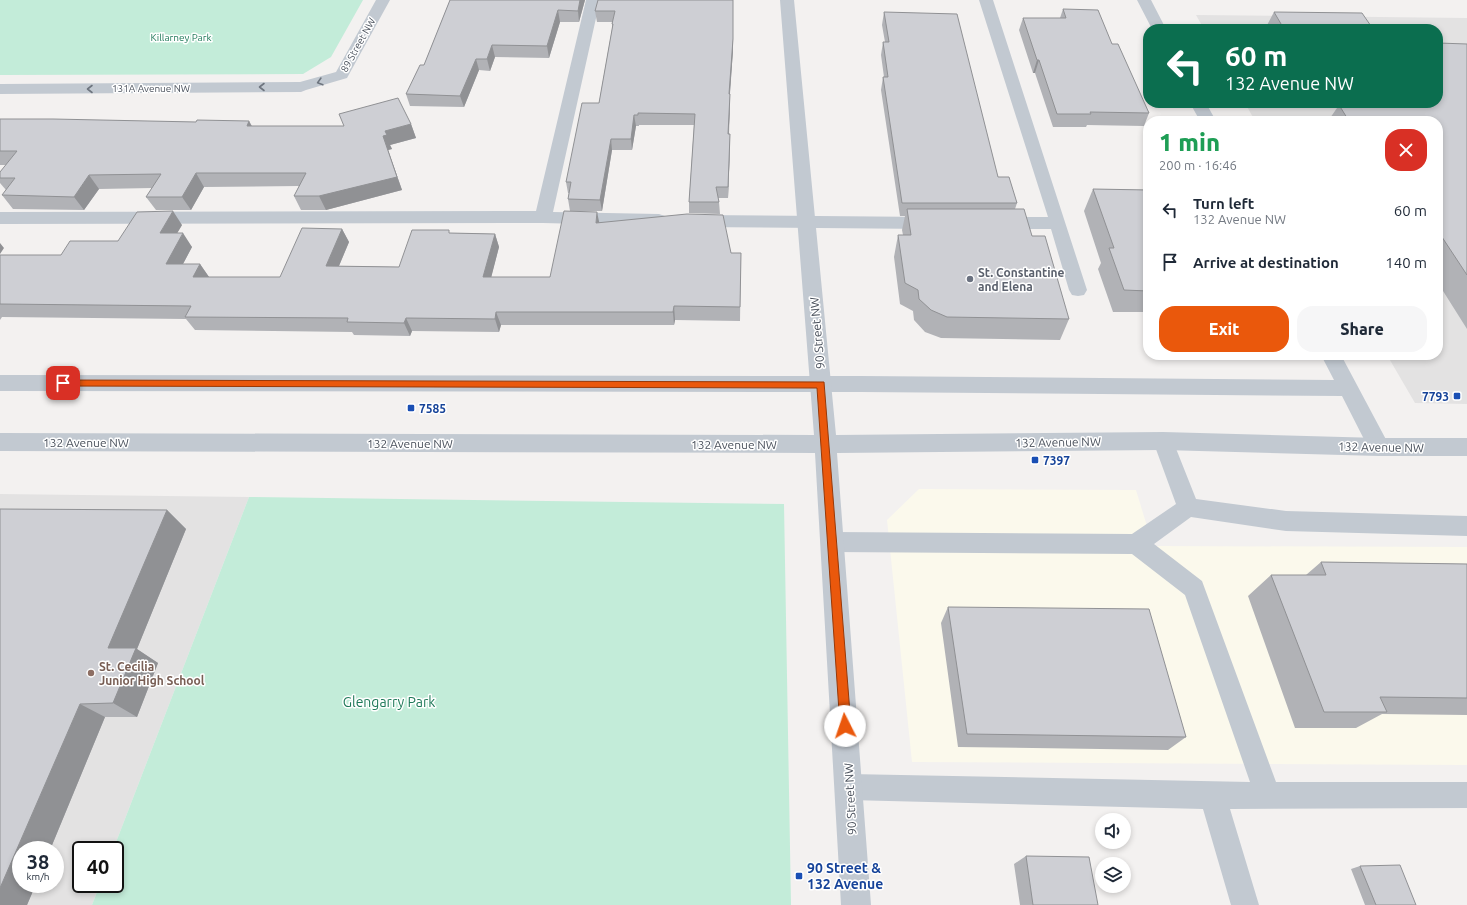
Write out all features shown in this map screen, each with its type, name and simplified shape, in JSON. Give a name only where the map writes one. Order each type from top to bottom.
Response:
[{"type":"street","name":"89 Street NW","points":[[301,87],[342,75],[383,0]]},
{"type":"street","name":"90 Street NW","points":[[787,0],[821,384],[833,542],[856,905]]},
{"type":"street","points":[[1144,0],[1156,24]]},
{"type":"street","name":"131A Avenue NW","points":[[0,89],[301,87]]},
{"type":"street","points":[[1334,360],[1379,447]]},
{"type":"street","points":[[0,383],[821,384],[1348,388]]},
{"type":"street","name":"132 Avenue NW","points":[[0,442],[825,444],[1164,441],[1467,448]]},
{"type":"lane","points":[[543,217],[593,0]]},
{"type":"lane","points":[[986,0],[1078,290]]},
{"type":"lane","points":[[0,218],[543,217],[807,223],[947,223]]},
{"type":"lane","points":[[987,223],[1058,223]]},
{"type":"lane","points":[[1164,441],[1188,507]]},
{"type":"lane","points":[[833,542],[1136,544],[1188,507],[1286,521],[1467,526]]},
{"type":"lane","points":[[1136,544],[1194,588],[1268,796]]},
{"type":"lane","points":[[849,787],[1213,796],[1467,795]]},
{"type":"lane","points":[[1213,796],[1245,905]]},
{"type":"shaded area","points":[[1196,15],[1467,18],[1467,404],[1415,403],[1390,360],[1443,360],[1443,116],[1252,116],[1248,108],[1443,108],[1443,24],[1201,24]]},
{"type":"shaded area","points":[[919,489],[1136,490],[1153,546],[1467,547],[1467,765],[912,762],[887,520]]},
{"type":"shaded area","name":"St. Cecilia Junior High School","points":[[0,494],[249,497],[116,841],[72,841],[72,893],[97,893],[92,905],[0,905]]},
{"type":"green space","name":"Killarney Park","points":[[0,0],[363,0],[331,57],[303,74],[0,75]]},
{"type":"green space","name":"Glengarry Park","points":[[249,497],[784,504],[791,905],[92,905],[97,893],[124,893],[124,841],[116,841]]},
{"type":"building","points":[[450,0],[580,0],[578,11],[558,10],[547,46],[492,45],[487,59],[476,59],[460,96],[406,94],[420,65],[424,65]]},
{"type":"building","points":[[598,0],[733,0],[733,39],[729,94],[728,134],[730,134],[728,187],[716,187],[719,202],[689,202],[695,114],[638,113],[638,115],[634,115],[631,139],[611,139],[600,200],[568,199],[571,182],[566,182],[582,103],[599,103],[615,11],[595,11]]},
{"type":"building","points":[[1063,9],[1098,10],[1112,44],[1118,44],[1143,100],[1143,108],[1147,108],[1149,113],[1090,112],[1091,114],[1057,114],[1023,18],[1066,18]]},
{"type":"building","points":[[884,12],[957,14],[998,177],[1009,177],[1017,203],[902,203],[883,77],[888,77],[883,42],[889,42]]},
{"type":"building","points":[[1274,12],[1362,13],[1370,24],[1281,24]]},
{"type":"building","points":[[1443,43],[1467,44],[1467,275],[1443,239],[1443,116],[1346,116],[1341,108],[1443,108]]},
{"type":"building","points":[[398,98],[411,124],[385,131],[387,135],[383,136],[397,177],[319,196],[294,196],[306,173],[196,173],[182,197],[146,197],[161,174],[89,175],[74,197],[2,195],[15,178],[0,178],[0,172],[17,151],[0,151],[0,119],[196,122],[197,120],[249,121],[247,126],[344,126],[339,114]]},
{"type":"building","points":[[1093,189],[1143,190],[1143,291],[1124,290],[1109,248],[1114,248]]},
{"type":"building","points":[[907,209],[1024,209],[1032,236],[1045,236],[1069,319],[947,317],[931,310],[919,299],[918,290],[905,283],[898,235],[911,235]]},
{"type":"building","points":[[173,211],[160,233],[183,233],[166,264],[200,264],[193,277],[280,277],[302,228],[342,229],[326,266],[399,267],[412,230],[449,230],[449,233],[495,234],[483,277],[550,277],[564,211],[597,212],[596,223],[687,214],[723,215],[731,253],[741,253],[740,307],[674,306],[673,312],[496,312],[495,319],[406,318],[404,323],[347,322],[348,318],[185,317],[191,306],[0,304],[0,255],[61,255],[70,241],[118,241],[137,212]]},
{"type":"building","points":[[0,509],[167,510],[108,648],[136,648],[113,703],[80,704],[20,841],[12,841],[12,860],[0,888]]},
{"type":"building","points":[[1321,562],[1467,564],[1467,698],[1380,697],[1387,712],[1324,712],[1271,575],[1326,575]]},
{"type":"building","points":[[948,607],[1149,609],[1186,737],[967,734]]},
{"type":"building","points":[[1026,856],[1089,857],[1098,905],[1033,905]]},
{"type":"building","points":[[1400,865],[1416,905],[1376,905],[1360,866]]},
{"type":"place","name":"St. Constantine and Elena","points":[[970,279]]},
{"type":"place","name":"7793","points":[[1457,396]]},
{"type":"place","name":"7585","points":[[411,408]]},
{"type":"place","name":"7397","points":[[1035,460]]},
{"type":"place","name":"St. Cecilia Junior High School","points":[[91,673]]},
{"type":"place","name":"90 Street & 132 Avenue","points":[[799,876]]},
{"type":"route","points":[[63,383],[821,384],[845,726]]}]
